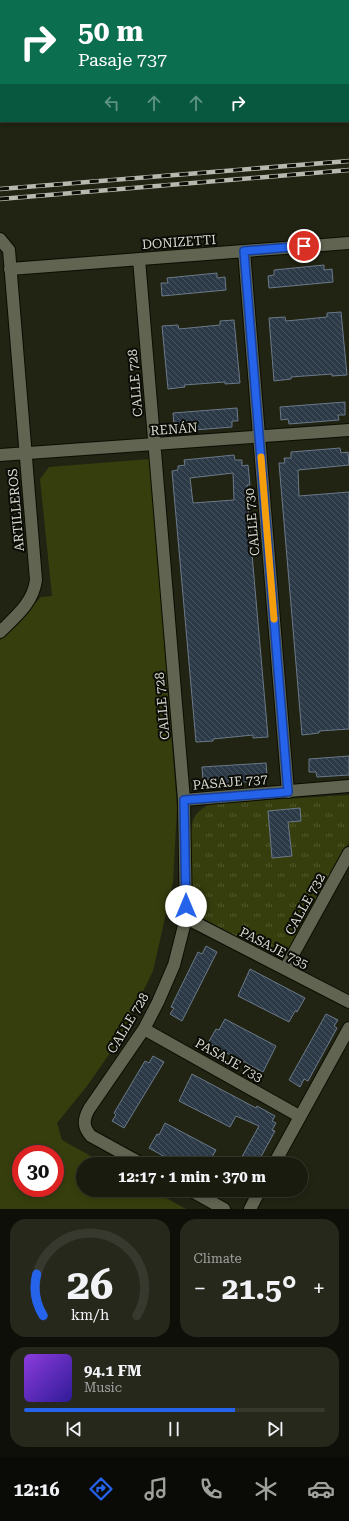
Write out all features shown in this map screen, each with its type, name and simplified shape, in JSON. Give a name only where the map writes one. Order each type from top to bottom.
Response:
[{"type":"street","name":"ARTILLEROS","points":[[0,239],[9,250],[36,580],[35,590],[30,601],[0,632]]},
{"type":"street","name":"DONIZETTI","points":[[10,269],[349,243]]},
{"type":"street","name":"CALLE 730","points":[[244,251],[288,792]]},
{"type":"street","name":"CALLE 728","points":[[129,1157],[91,1136],[86,1131],[84,1125],[85,1117],[88,1109],[144,1029],[174,965],[186,918],[184,800],[139,259]]},
{"type":"street","name":"RENÁN","points":[[0,456],[349,430]]},
{"type":"street","name":"PASAJE 737","points":[[184,800],[349,786]]},
{"type":"street","name":"CALLE 732","points":[[285,969],[349,853]]},
{"type":"street","name":"PASAJE 735","points":[[186,918],[349,1002]]},
{"type":"street","points":[[278,1157],[349,1028]]},
{"type":"street","name":"PASAJE 733","points":[[144,1029],[299,1116]]},
{"type":"street","points":[[203,1197],[224,1209]]},
{"type":"street","points":[[250,1209],[256,1197]]},
{"type":"green space","points":[[150,459],[177,808],[173,882],[153,971],[119,1040],[87,1086],[57,1123],[62,1140],[92,1157],[76,1157],[76,1197],[165,1197],[186,1209],[0,1209],[0,640],[41,597],[52,596],[40,479],[49,467]]},
{"type":"green space","points":[[349,795],[349,842],[299,937],[292,946],[281,952],[265,952],[199,916],[192,909],[192,823],[198,813],[209,804]]},
{"type":"building","points":[[324,265],[324,270],[332,269],[333,282],[269,288],[268,276],[274,275],[274,270]]},
{"type":"building","points":[[217,273],[217,278],[225,277],[226,290],[162,296],[161,283],[168,283],[167,278]]},
{"type":"building","points":[[341,312],[347,375],[332,376],[332,374],[291,377],[291,379],[274,381],[269,318],[285,317],[286,321],[327,317],[327,313]]},
{"type":"building","points":[[234,320],[240,383],[225,384],[225,382],[184,385],[185,387],[168,389],[162,326],[178,325],[179,329],[220,325],[220,321]]},
{"type":"building","points":[[345,402],[345,415],[338,415],[339,420],[289,424],[288,419],[281,420],[280,407]]},
{"type":"building","points":[[237,408],[238,421],[232,421],[232,427],[182,431],[182,426],[174,426],[173,413]]},
{"type":"building","points":[[340,448],[341,453],[348,452],[349,465],[298,470],[299,496],[349,492],[349,729],[319,731],[319,733],[302,735],[279,463],[285,463],[284,458],[291,458],[291,452]]},
{"type":"building","points":[[234,455],[235,460],[242,460],[242,466],[248,465],[250,485],[247,485],[249,520],[268,737],[253,738],[253,735],[196,742],[172,471],[178,470],[178,466],[185,465],[184,460]],"holes":[[[233,473],[234,500],[193,503],[190,478]]]},
{"type":"building","points":[[349,756],[349,775],[317,777],[316,772],[309,772],[309,759]]},
{"type":"building","points":[[266,763],[267,775],[260,776],[260,781],[210,784],[210,779],[203,780],[202,767]]},
{"type":"building","points":[[300,808],[301,821],[288,822],[292,856],[272,858],[268,811]]},
{"type":"building","points":[[206,946],[217,952],[182,1021],[170,1014],[174,1008],[171,1007],[198,952],[202,954]]},
{"type":"building","points":[[250,969],[305,998],[289,1022],[238,996]]},
{"type":"building","points":[[326,1014],[338,1020],[334,1026],[337,1028],[308,1081],[304,1079],[300,1087],[289,1080]]},
{"type":"building","points":[[225,1019],[276,1046],[263,1072],[208,1043],[216,1029],[219,1030]]},
{"type":"building","points":[[153,1056],[164,1062],[124,1128],[112,1121],[116,1115],[114,1113],[145,1061],[149,1063]]},
{"type":"building","points":[[192,1074],[256,1108],[257,1106],[275,1116],[272,1121],[276,1123],[272,1130],[275,1131],[261,1157],[242,1157],[259,1126],[236,1116],[230,1127],[179,1101]]},
{"type":"building","points":[[165,1123],[216,1150],[212,1157],[165,1157],[149,1148],[157,1134],[159,1135]]},
{"type":"railway","points":[[0,189],[349,161]]},
{"type":"railway","points":[[0,199],[349,170]]},
{"type":"slow traffic","points":[[261,457],[274,619]]},
{"type":"route","points":[[186,906],[186,834],[184,800],[288,792],[244,251],[304,246]]}]
